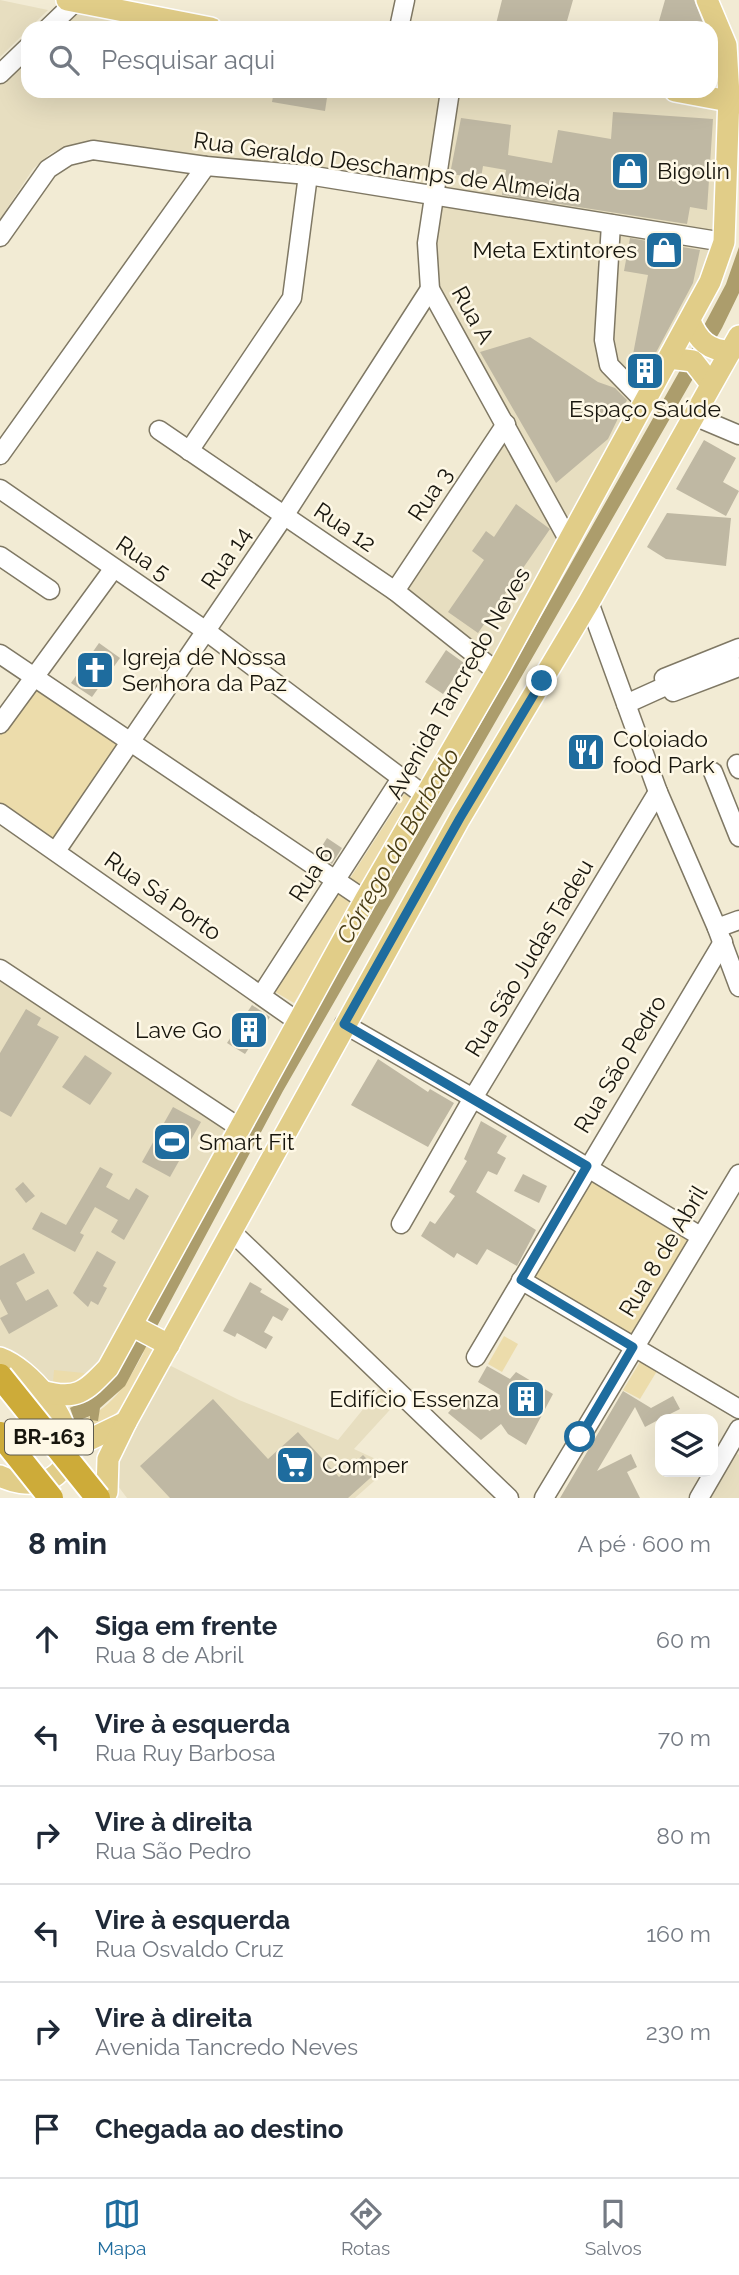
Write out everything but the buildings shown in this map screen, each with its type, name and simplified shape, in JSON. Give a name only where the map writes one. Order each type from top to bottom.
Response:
[{"type":"highway","name":"BR-163","points":[[1,1362],[106,1496]]},
{"type":"highway","name":"BR-163","points":[[0,1434],[51,1498]]},
{"type":"main road","name":"Avenida Tancredo Neves","points":[[707,0],[716,21]]},
{"type":"main road","points":[[71,1],[175,21]]},
{"type":"main road","name":"Avenida Tancredo Neves","points":[[47,1398],[79,1394],[92,1384],[108,1368],[136,1327],[297,1021],[424,795],[497,672],[669,358],[694,330],[724,242],[729,96],[726,45],[718,26]]},
{"type":"main road","points":[[106,1496],[108,1459],[166,1343],[460,818],[589,602],[694,416],[703,372],[729,346],[694,330]]},
{"type":"main road","points":[[669,358],[703,372]]},
{"type":"main road","points":[[136,1327],[166,1343]]},
{"type":"main road","points":[[1,1362],[26,1374],[47,1398],[67,1443],[106,1496]]},
{"type":"main road","points":[[67,1443],[125,1422]]},
{"type":"main road","points":[[9,1480],[39,1484],[54,1476],[65,1462],[67,1443]]},
{"type":"main road","points":[[9,1480],[34,1498]]},
{"type":"street","points":[[400,21],[405,0]]},
{"type":"street","points":[[54,21],[71,1]]},
{"type":"street","points":[[0,74],[21,54]]},
{"type":"street","name":"Rua A","points":[[449,98],[427,243],[430,289],[569,541]]},
{"type":"street","name":"Rua Geraldo Deschamps de Almeida","points":[[0,237],[48,169],[68,156],[93,150],[206,166],[308,175],[724,242]]},
{"type":"street","points":[[0,455],[206,166]]},
{"type":"street","points":[[189,451],[292,298],[308,175]]},
{"type":"street","points":[[611,223],[604,340],[608,365],[645,402]]},
{"type":"street","name":"Rua 14","points":[[56,851],[284,516],[430,289]]},
{"type":"street","points":[[694,416],[739,435]]},
{"type":"street","name":"Rua 3","points":[[395,591],[506,424]]},
{"type":"street","name":"Rua 12","points":[[159,430],[395,591],[497,672]]},
{"type":"street","name":"Rua 5","points":[[0,489],[206,631],[400,780],[424,795]]},
{"type":"street","points":[[0,556],[50,590]]},
{"type":"street","points":[[0,724],[32,676],[114,568]]},
{"type":"street","points":[[589,602],[658,792],[720,935],[739,986]]},
{"type":"street","points":[[739,648],[664,678],[673,692],[739,667]]},
{"type":"street","points":[[0,654],[365,900]]},
{"type":"street","points":[[626,705],[668,685]]},
{"type":"street","points":[[713,772],[731,793],[739,837]]},
{"type":"street","name":"Rua 6","points":[[262,994],[400,780]]},
{"type":"street","name":"Rua São Judas Tadeu","points":[[401,1224],[473,1098],[658,792]]},
{"type":"street","name":"Rua Sá Porto","points":[[0,813],[297,1021]]},
{"type":"street","points":[[720,935],[739,920]]},
{"type":"street","name":"Rua São Pedro","points":[[476,1357],[720,935]]},
{"type":"street","points":[[0,969],[240,1128]]},
{"type":"street","points":[[344,1024],[473,1098],[700,1236]]},
{"type":"street","name":"Rua 8 de Abril","points":[[544,1498],[739,1174]]},
{"type":"street","points":[[231,1231],[509,1498]]},
{"type":"street","points":[[521,1280],[739,1409]]},
{"type":"street","points":[[699,1498],[739,1429]]},
{"type":"shaded area","points":[[0,0],[48,10],[37,21],[21,21],[21,36],[0,57]]},
{"type":"shaded area","points":[[75,8],[147,21],[61,21]]},
{"type":"shaded area","points":[[21,60],[21,98],[442,98],[429,188],[70,145],[51,153],[33,169],[0,219],[0,79]]},
{"type":"shaded area","points":[[455,98],[691,98],[724,107],[720,235],[440,188]]},
{"type":"shaded area","points":[[441,200],[606,230],[599,351],[638,403],[570,526],[441,293],[433,270],[433,234]]},
{"type":"shaded area","points":[[616,231],[716,247],[646,387],[628,376],[616,363],[610,338]]},
{"type":"shaded area","points":[[739,247],[739,293],[722,328],[283,1091],[125,1386],[100,1408],[98,1421],[90,1420],[90,1416],[75,1422],[70,1408],[85,1400],[480,725],[683,365],[726,284]]},
{"type":"shaded area","points":[[506,434],[563,539],[496,662],[402,590]]},
{"type":"shaded area","points":[[35,683],[125,744],[55,846],[0,809],[0,734]]},
{"type":"shaded area","points":[[407,790],[417,798],[364,896],[347,883]]},
{"type":"shaded area","points":[[338,891],[354,903],[294,1003],[272,990]]},
{"type":"shaded area","points":[[0,980],[225,1128],[102,1369],[70,1389],[51,1384],[0,1347]]},
{"type":"shaded area","points":[[588,1173],[693,1235],[632,1337],[527,1275]]},
{"type":"shaded area","points":[[129,1335],[156,1349],[150,1361],[117,1413],[93,1429],[79,1432],[75,1422],[98,1411],[117,1395],[144,1352],[85,1400],[70,1408],[68,1401]]},
{"type":"shaded area","points":[[504,1336],[518,1344],[502,1372],[488,1364]]},
{"type":"shaded area","points":[[640,1362],[657,1371],[640,1399],[623,1390]]},
{"type":"shaded area","points":[[165,1363],[239,1400],[338,1440],[382,1386],[398,1401],[354,1449],[391,1466],[355,1498],[127,1498],[118,1486],[116,1463]]},
{"type":"shaded area","points":[[54,1370],[84,1373],[86,1376],[75,1385],[53,1382]]},
{"type":"shaded area","points":[[730,1447],[739,1455],[739,1498],[703,1498],[714,1477],[718,1477],[718,1470]]},
{"type":"place","name":"Bigolin","points":[[630,171]]},
{"type":"place","name":"Meta Extintores","points":[[664,250]]},
{"type":"place","name":"Espaço Saúde","points":[[645,371]]},
{"type":"place","name":"Igreja de Nossa Senhora da Paz","points":[[95,670]]},
{"type":"place","name":"Coloiado food Park","points":[[586,752]]},
{"type":"place","name":"Lave Go","points":[[249,1030]]},
{"type":"place","name":"Smart Fit","points":[[172,1142]]},
{"type":"place","name":"Edifício Essenza","points":[[526,1399]]},
{"type":"place","name":"Comper","points":[[295,1465]]},
{"type":"route","points":[[542,681],[460,818],[344,1024],[587,1166],[521,1280],[633,1347],[580,1437]]},
{"type":"water label","name":"Córrego do Barbado","points":[[398,846]]}]
